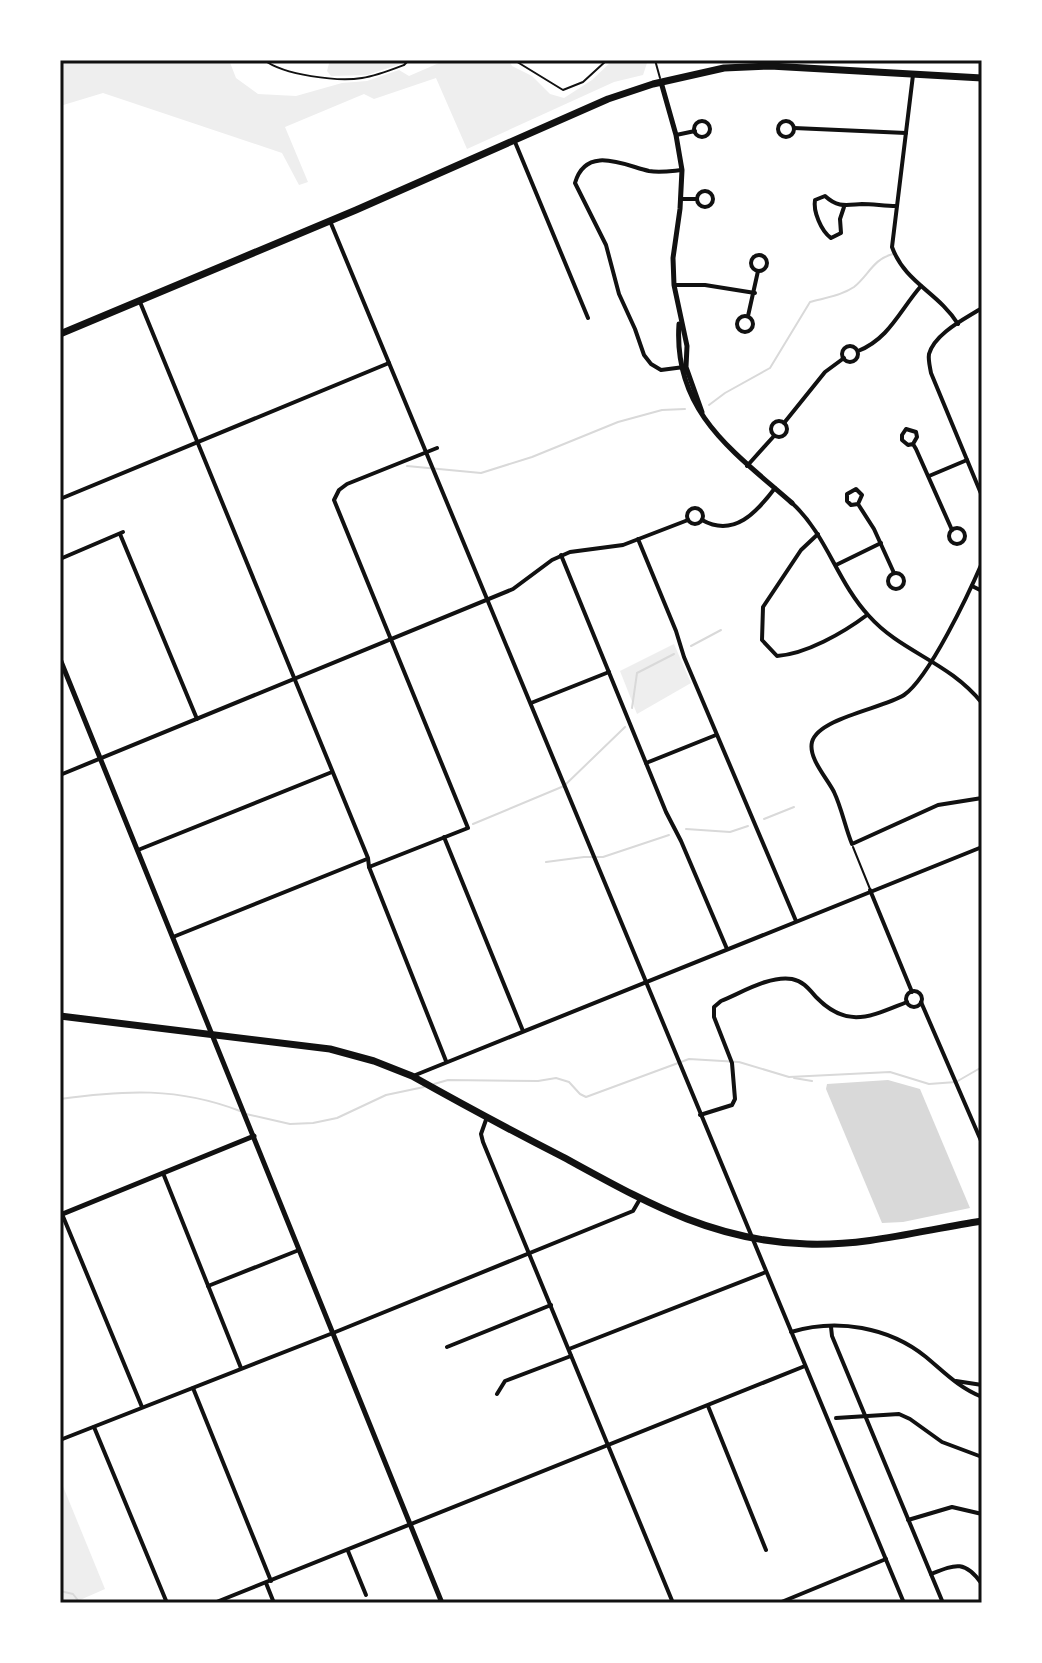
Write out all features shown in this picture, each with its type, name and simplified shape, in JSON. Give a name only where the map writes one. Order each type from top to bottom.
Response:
[{"type":"main road","points":[[60,334],[515,142],[608,99],[661,82],[724,68],[751,66],[982,78]]},
{"type":"main road","points":[[60,1016],[330,1049],[374,1061],[416,1078],[640,1199],[679,1217],[751,1237],[803,1244],[863,1243],[982,1221]]},
{"type":"street","points":[[913,75],[892,247],[903,271],[940,300],[958,324]]},
{"type":"street","points":[[661,82],[682,170],[673,258],[686,386],[720,440],[790,501],[818,534],[867,615],[891,636],[960,679],[982,703]]},
{"type":"street","points":[[701,121],[710,127],[710,132],[704,137],[695,131],[695,126],[701,121]]},
{"type":"street","points":[[794,128],[791,135],[786,137],[778,131],[783,122],[794,128],[906,133]]},
{"type":"street","points":[[676,135],[695,131]]},
{"type":"street","points":[[515,142],[588,318]]},
{"type":"street","points":[[682,170],[650,171],[628,162],[604,160],[586,167],[576,178],[576,189],[606,245],[619,294],[644,355],[661,370],[684,367]]},
{"type":"street","points":[[681,199],[697,199],[704,207],[713,199],[710,192],[705,190],[700,192],[697,199]]},
{"type":"street","points":[[844,207],[840,219],[841,233],[831,238],[826,235],[814,209],[815,200],[825,196],[844,207],[861,204],[896,206]]},
{"type":"street","points":[[330,221],[904,1603]]},
{"type":"street","points":[[760,255],[767,264],[758,271],[751,263],[755,256],[760,255]]},
{"type":"street","points":[[748,316],[758,271]]},
{"type":"street","points":[[674,285],[705,285],[755,293]]},
{"type":"street","points":[[844,358],[854,361],[858,351],[879,340],[921,286]]},
{"type":"street","points":[[139,300],[368,858],[446,1061]]},
{"type":"street","points":[[982,308],[940,337],[929,354],[931,373],[982,496]]},
{"type":"street","points":[[748,316],[752,319],[753,327],[747,332],[742,331],[738,321],[748,316]]},
{"type":"street","points":[[844,358],[842,351],[847,346],[855,347],[858,351]]},
{"type":"street","points":[[784,423],[825,372],[844,358]]},
{"type":"street","points":[[60,499],[389,363]]},
{"type":"street","points":[[774,436],[771,429],[773,424],[777,421],[784,423]]},
{"type":"street","points":[[774,436],[782,437],[786,433],[784,423]]},
{"type":"street","points":[[904,430],[916,432],[913,444],[908,445],[902,440],[904,430]]},
{"type":"street","points":[[747,466],[774,436]]},
{"type":"street","points":[[913,444],[952,530]]},
{"type":"street","points":[[369,867],[468,828],[334,500],[339,490],[347,484],[437,448]]},
{"type":"street","points":[[928,476],[967,460]]},
{"type":"street","points":[[702,520],[718,526],[741,523],[775,488]]},
{"type":"street","points":[[856,489],[862,495],[858,504],[851,505],[847,501],[850,490],[856,489]]},
{"type":"street","points":[[858,504],[894,573]]},
{"type":"street","points":[[688,520],[688,513],[695,508],[703,513],[702,520]]},
{"type":"street","points":[[688,520],[695,524],[702,520]]},
{"type":"street","points":[[60,775],[513,589],[561,555],[623,545],[688,520]]},
{"type":"street","points":[[960,528],[964,532],[963,542],[955,544],[951,541],[949,534],[952,530],[960,528]]},
{"type":"street","points":[[60,559],[121,533],[197,719]]},
{"type":"street","points":[[818,534],[801,550],[763,607],[762,640],[777,656],[794,654],[845,632],[867,615]]},
{"type":"street","points":[[638,539],[716,735],[796,921]]},
{"type":"street","points":[[836,565],[881,543]]},
{"type":"street","points":[[561,555],[646,763],[727,949]]},
{"type":"street","points":[[982,563],[921,679],[905,694],[828,725],[815,736],[812,743],[813,753],[834,792],[852,844],[938,805],[982,798]]},
{"type":"street","points":[[894,573],[900,574],[904,580],[903,585],[896,589],[888,581],[894,573]]},
{"type":"street","points":[[972,586],[982,591]]},
{"type":"street","points":[[60,659],[442,1603]]},
{"type":"street","points":[[531,703],[609,672]]},
{"type":"street","points":[[646,763],[716,735]]},
{"type":"street","points":[[138,850],[332,772]]},
{"type":"street","points":[[444,837],[523,1031]]},
{"type":"street","points":[[416,1078],[446,1061],[982,847]]},
{"type":"street","points":[[173,937],[368,858]]},
{"type":"street","points":[[870,890],[912,992],[921,995],[921,1002],[982,1143]]},
{"type":"street","points":[[700,1115],[732,1105],[735,1099],[732,1063],[714,1017],[714,1007],[721,1001],[778,979],[789,978],[802,982],[824,1005],[844,1016],[865,1019],[907,1002]]},
{"type":"street","points":[[907,1002],[912,992]]},
{"type":"street","points":[[907,1002],[913,1007],[921,1002]]},
{"type":"street","points":[[487,1117],[481,1137],[673,1603]]},
{"type":"street","points":[[142,1407],[61,1214],[254,1136]]},
{"type":"street","points":[[163,1173],[241,1369]]},
{"type":"street","points":[[60,1440],[633,1211],[640,1199]]},
{"type":"street","points":[[208,1286],[300,1250]]},
{"type":"street","points":[[569,1349],[766,1272]]},
{"type":"street","points":[[447,1347],[551,1305]]},
{"type":"street","points":[[791,1332],[831,1327],[881,1331],[905,1341],[953,1381],[982,1397]]},
{"type":"street","points":[[831,1327],[832,1336],[943,1603]]},
{"type":"street","points":[[497,1394],[505,1381],[571,1356]]},
{"type":"street","points":[[214,1603],[805,1366]]},
{"type":"street","points":[[953,1381],[982,1385]]},
{"type":"street","points":[[193,1388],[274,1603]]},
{"type":"street","points":[[708,1406],[766,1550]]},
{"type":"street","points":[[836,1418],[899,1414],[942,1442],[982,1457]]},
{"type":"street","points":[[94,1427],[167,1603]]},
{"type":"street","points":[[908,1520],[952,1507],[982,1514]]},
{"type":"street","points":[[348,1551],[366,1595]]},
{"type":"street","points":[[779,1603],[886,1559]]},
{"type":"street","points":[[931,1574],[961,1566],[969,1569],[982,1584]]},
{"type":"lane","points":[[264,60],[300,73],[348,79],[364,78],[404,65],[409,60]]},
{"type":"lane","points":[[514,60],[563,90],[583,82],[607,60]]},
{"type":"lane","points":[[655,60],[661,82]]},
{"type":"lane","points":[[852,844],[870,890]]},
{"type":"shaded area","points":[[60,60],[229,60],[236,78],[258,94],[296,96],[342,83],[367,81],[399,70],[409,76],[446,60],[509,60],[512,66],[532,76],[550,94],[564,98],[592,80],[613,60],[648,60],[643,75],[614,82],[467,149],[436,78],[374,99],[364,94],[285,127],[308,182],[299,185],[282,153],[103,93],[60,106]]},
{"type":"shaded area","points":[[330,60],[402,60],[403,63],[367,75],[331,76],[327,71]]},
{"type":"shaded area","points":[[674,644],[691,683],[637,714],[620,671]]},
{"type":"shaded area","points":[[888,1080],[920,1089],[970,1208],[903,1222],[882,1223],[826,1089],[827,1084]]},
{"type":"shaded area","points":[[60,1479],[105,1589],[73,1603],[60,1603]]},
{"type":"waterway","points":[[709,405],[770,368],[810,302],[849,290],[881,260],[893,254]]},
{"type":"waterway","points":[[407,466],[481,473],[532,457],[618,422],[662,410],[685,409]]},
{"type":"waterway","points":[[691,646],[721,630]]},
{"type":"waterway","points":[[632,708],[637,673],[674,654]]},
{"type":"waterway","points":[[473,824],[564,786],[625,727]]},
{"type":"waterway","points":[[764,819],[794,807]]},
{"type":"waterway","points":[[686,829],[730,832],[748,826]]},
{"type":"waterway","points":[[546,862],[603,857],[669,835]]},
{"type":"waterway","points":[[434,1084],[448,1080],[538,1081],[556,1078],[569,1082],[586,1097],[689,1059],[739,1062],[789,1077],[890,1072],[929,1084],[956,1082],[982,1067]]},
{"type":"waterway","points":[[794,1078],[812,1081]]},
{"type":"waterway","points":[[246,1114],[290,1124],[313,1123],[337,1118],[386,1095],[424,1087]]},
{"type":"waterway","points":[[60,1099],[106,1094],[173,1094],[240,1111]]},
{"type":"waterway","points":[[60,1591],[73,1594],[80,1603]]}]
